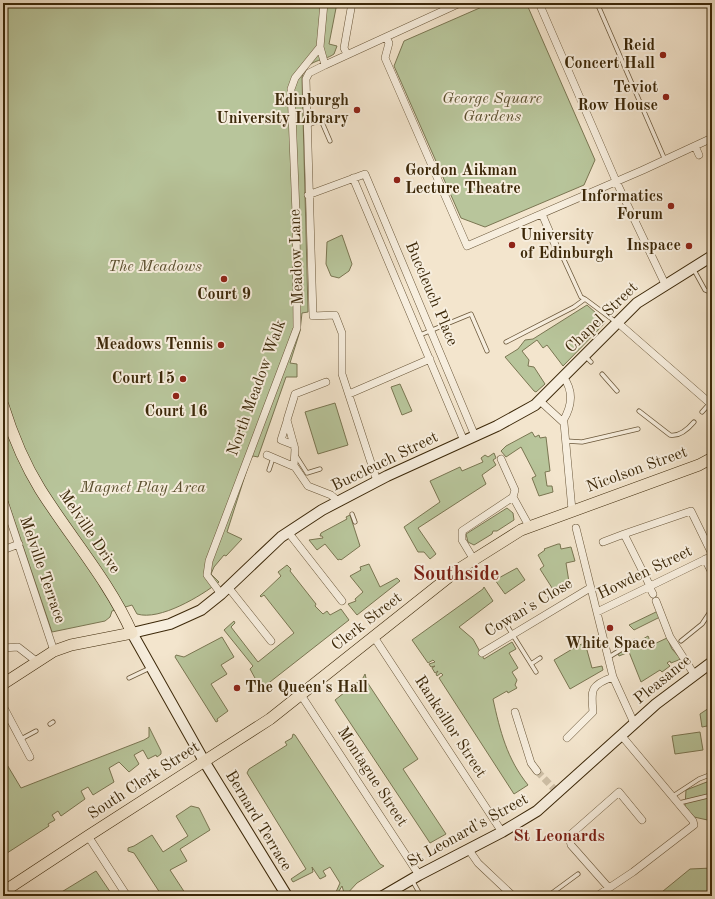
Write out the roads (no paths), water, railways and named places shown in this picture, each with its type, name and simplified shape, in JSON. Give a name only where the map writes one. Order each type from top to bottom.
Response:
[{"type":"main road","name":"Melville Drive","points":[[3,405],[26,464],[40,489],[108,588],[132,633]]},
{"type":"main road","name":"Nicolson Street","points":[[530,526],[699,466],[712,458]]},
{"type":"main road","name":"Clerk Street","points":[[301,695],[459,569],[530,526]]},
{"type":"main road","points":[[3,684],[36,661],[54,651],[72,645],[132,633]]},
{"type":"main road","name":"South Clerk Street","points":[[3,892],[270,719],[301,695]]},
{"type":"street","points":[[324,3],[320,47],[324,65]]},
{"type":"street","points":[[347,54],[344,48],[352,3]]},
{"type":"street","points":[[353,178],[308,195],[306,79],[311,72],[324,65],[460,3]]},
{"type":"street","points":[[539,3],[616,181],[665,284]]},
{"type":"street","points":[[386,37],[389,43],[385,58],[467,246],[712,138]]},
{"type":"street","name":"North Meadow Walk","points":[[271,640],[225,590],[207,575],[209,561],[297,328],[296,214],[291,89],[295,78],[320,47]]},
{"type":"street","points":[[695,146],[699,155]]},
{"type":"street","name":"Buccleuch Place","points":[[464,441],[353,178],[365,174],[475,436]]},
{"type":"street","name":"Meadow Lane","points":[[308,195],[313,316],[336,315],[342,333],[342,374],[377,481]]},
{"type":"street","points":[[542,214],[556,247],[559,249]]},
{"type":"street","name":"Chapel Street","points":[[564,378],[588,358],[617,322],[636,303],[712,256]]},
{"type":"street","points":[[617,322],[711,404]]},
{"type":"street","points":[[349,394],[430,359]]},
{"type":"street","points":[[564,378],[570,388],[571,396],[569,410],[563,421],[572,510]]},
{"type":"street","name":"Buccleuch Street","points":[[132,633],[179,621],[201,610],[225,590],[258,557],[288,532],[377,481],[510,419],[540,401],[564,378]]},
{"type":"street","points":[[294,445],[281,440],[295,394],[326,382]]},
{"type":"street","points":[[540,401],[563,421]]},
{"type":"street","points":[[287,420],[294,445],[294,466]]},
{"type":"street","points":[[270,456],[298,469],[308,486],[345,500]]},
{"type":"street","points":[[474,560],[462,540],[462,531],[513,498],[515,490],[500,459]]},
{"type":"street","name":"Melville Terrace","points":[[3,498],[54,651]]},
{"type":"street","points":[[513,498],[530,526]]},
{"type":"street","points":[[603,542],[691,511],[710,557],[712,573]]},
{"type":"street","points":[[576,528],[590,588],[614,677],[634,724]]},
{"type":"street","points":[[288,532],[342,601]]},
{"type":"street","points":[[624,534],[649,586],[670,637],[694,674]]},
{"type":"street","points":[[3,550],[19,544]]},
{"type":"street","name":"Howden Street","points":[[597,612],[710,557]]},
{"type":"street","name":"Cowan's Close","points":[[482,653],[590,588]]},
{"type":"street","name":"Bernard Terrace","points":[[132,633],[150,668],[204,761],[287,896]]},
{"type":"street","name":"Rankeillor Street","points":[[374,637],[502,832]]},
{"type":"street","points":[[3,648],[18,647],[36,661]]},
{"type":"street","name":"Pleasance","points":[[634,724],[694,674],[712,662]]},
{"type":"street","points":[[567,738],[593,712],[591,698],[592,691],[595,686],[599,682],[614,677]]},
{"type":"street","name":"Montague Street","points":[[301,695],[415,877]]},
{"type":"street","points":[[3,706],[30,757]]},
{"type":"street","points":[[515,712],[531,762],[537,770]]},
{"type":"street","name":"St Leonard's Street","points":[[383,896],[415,877],[502,832],[537,811],[621,734],[634,724]]},
{"type":"street","points":[[597,896],[634,872],[694,826],[679,803],[621,734]]},
{"type":"street","points":[[609,888],[571,845],[569,836],[619,792],[642,820]]},
{"type":"street","points":[[88,836],[127,896]]},
{"type":"street","points":[[469,850],[478,863],[510,895]]},
{"type":"lane","points":[[597,3],[665,160]]},
{"type":"lane","points":[[307,125],[323,119],[330,141]]},
{"type":"lane","points":[[559,249],[581,298],[589,301],[617,322]]},
{"type":"lane","points":[[692,267],[705,290],[712,293]]},
{"type":"lane","points":[[506,342],[574,307],[584,299]]},
{"type":"lane","points":[[420,335],[471,314],[487,350]]},
{"type":"lane","points":[[430,359],[441,354]]},
{"type":"lane","points":[[602,374],[617,391]]},
{"type":"lane","points":[[702,412],[711,404]]},
{"type":"lane","points":[[639,411],[670,435],[674,436],[682,433],[694,422]]},
{"type":"lane","points":[[566,441],[582,442],[638,429]]},
{"type":"lane","points":[[295,454],[308,473],[320,469]]},
{"type":"lane","points":[[268,470],[270,456]]},
{"type":"lane","points":[[352,514],[355,522]]},
{"type":"lane","points":[[681,641],[702,624],[712,609]]},
{"type":"lane","points":[[506,624],[536,672]]},
{"type":"lane","points":[[609,657],[635,640]]},
{"type":"lane","points":[[531,664],[540,658]]},
{"type":"lane","points":[[129,678],[150,668]]},
{"type":"lane","points":[[21,739],[36,731]]},
{"type":"lane","points":[[673,796],[699,779],[712,774]]},
{"type":"lane","points":[[679,803],[712,795]]},
{"type":"lane","points":[[548,896],[578,874]]},
{"type":"lane","points":[[415,877],[421,896]]},
{"type":"lane","points":[[463,896],[468,896]]},
{"type":"tunnel","points":[[537,771],[558,793]]},
{"type":"place","name":"Reid Concert Hall","points":[[663,55]]},
{"type":"place","name":"Teviot Row House","points":[[666,97]]},
{"type":"place","name":"Edinburgh University Library","points":[[357,110]]},
{"type":"place","name":"Gordon Aikman Lecture Theatre","points":[[397,180]]},
{"type":"place","name":"Informatics Forum","points":[[671,206]]},
{"type":"place","name":"University of Edinburgh","points":[[512,245]]},
{"type":"place","name":"Inspace","points":[[689,246]]},
{"type":"place","name":"Court 9","points":[[224,279]]},
{"type":"place","name":"Meadows Tennis","points":[[221,345]]},
{"type":"place","name":"Court 15","points":[[183,379]]},
{"type":"place","name":"Court 16","points":[[176,396]]},
{"type":"place","name":"White Space","points":[[610,628]]},
{"type":"place","name":"The Queen's Hall","points":[[237,688]]},
{"type":"district","name":"Southside","points":[[456,575]]},
{"type":"district","name":"St Leonards","points":[[559,836]]},
{"type":"park label","name":"George Square Gardens","points":[[492,108]]},
{"type":"park label","name":"The Meadows","points":[[155,267]]},
{"type":"park label","name":"Magnet Play Area","points":[[143,488]]}]
